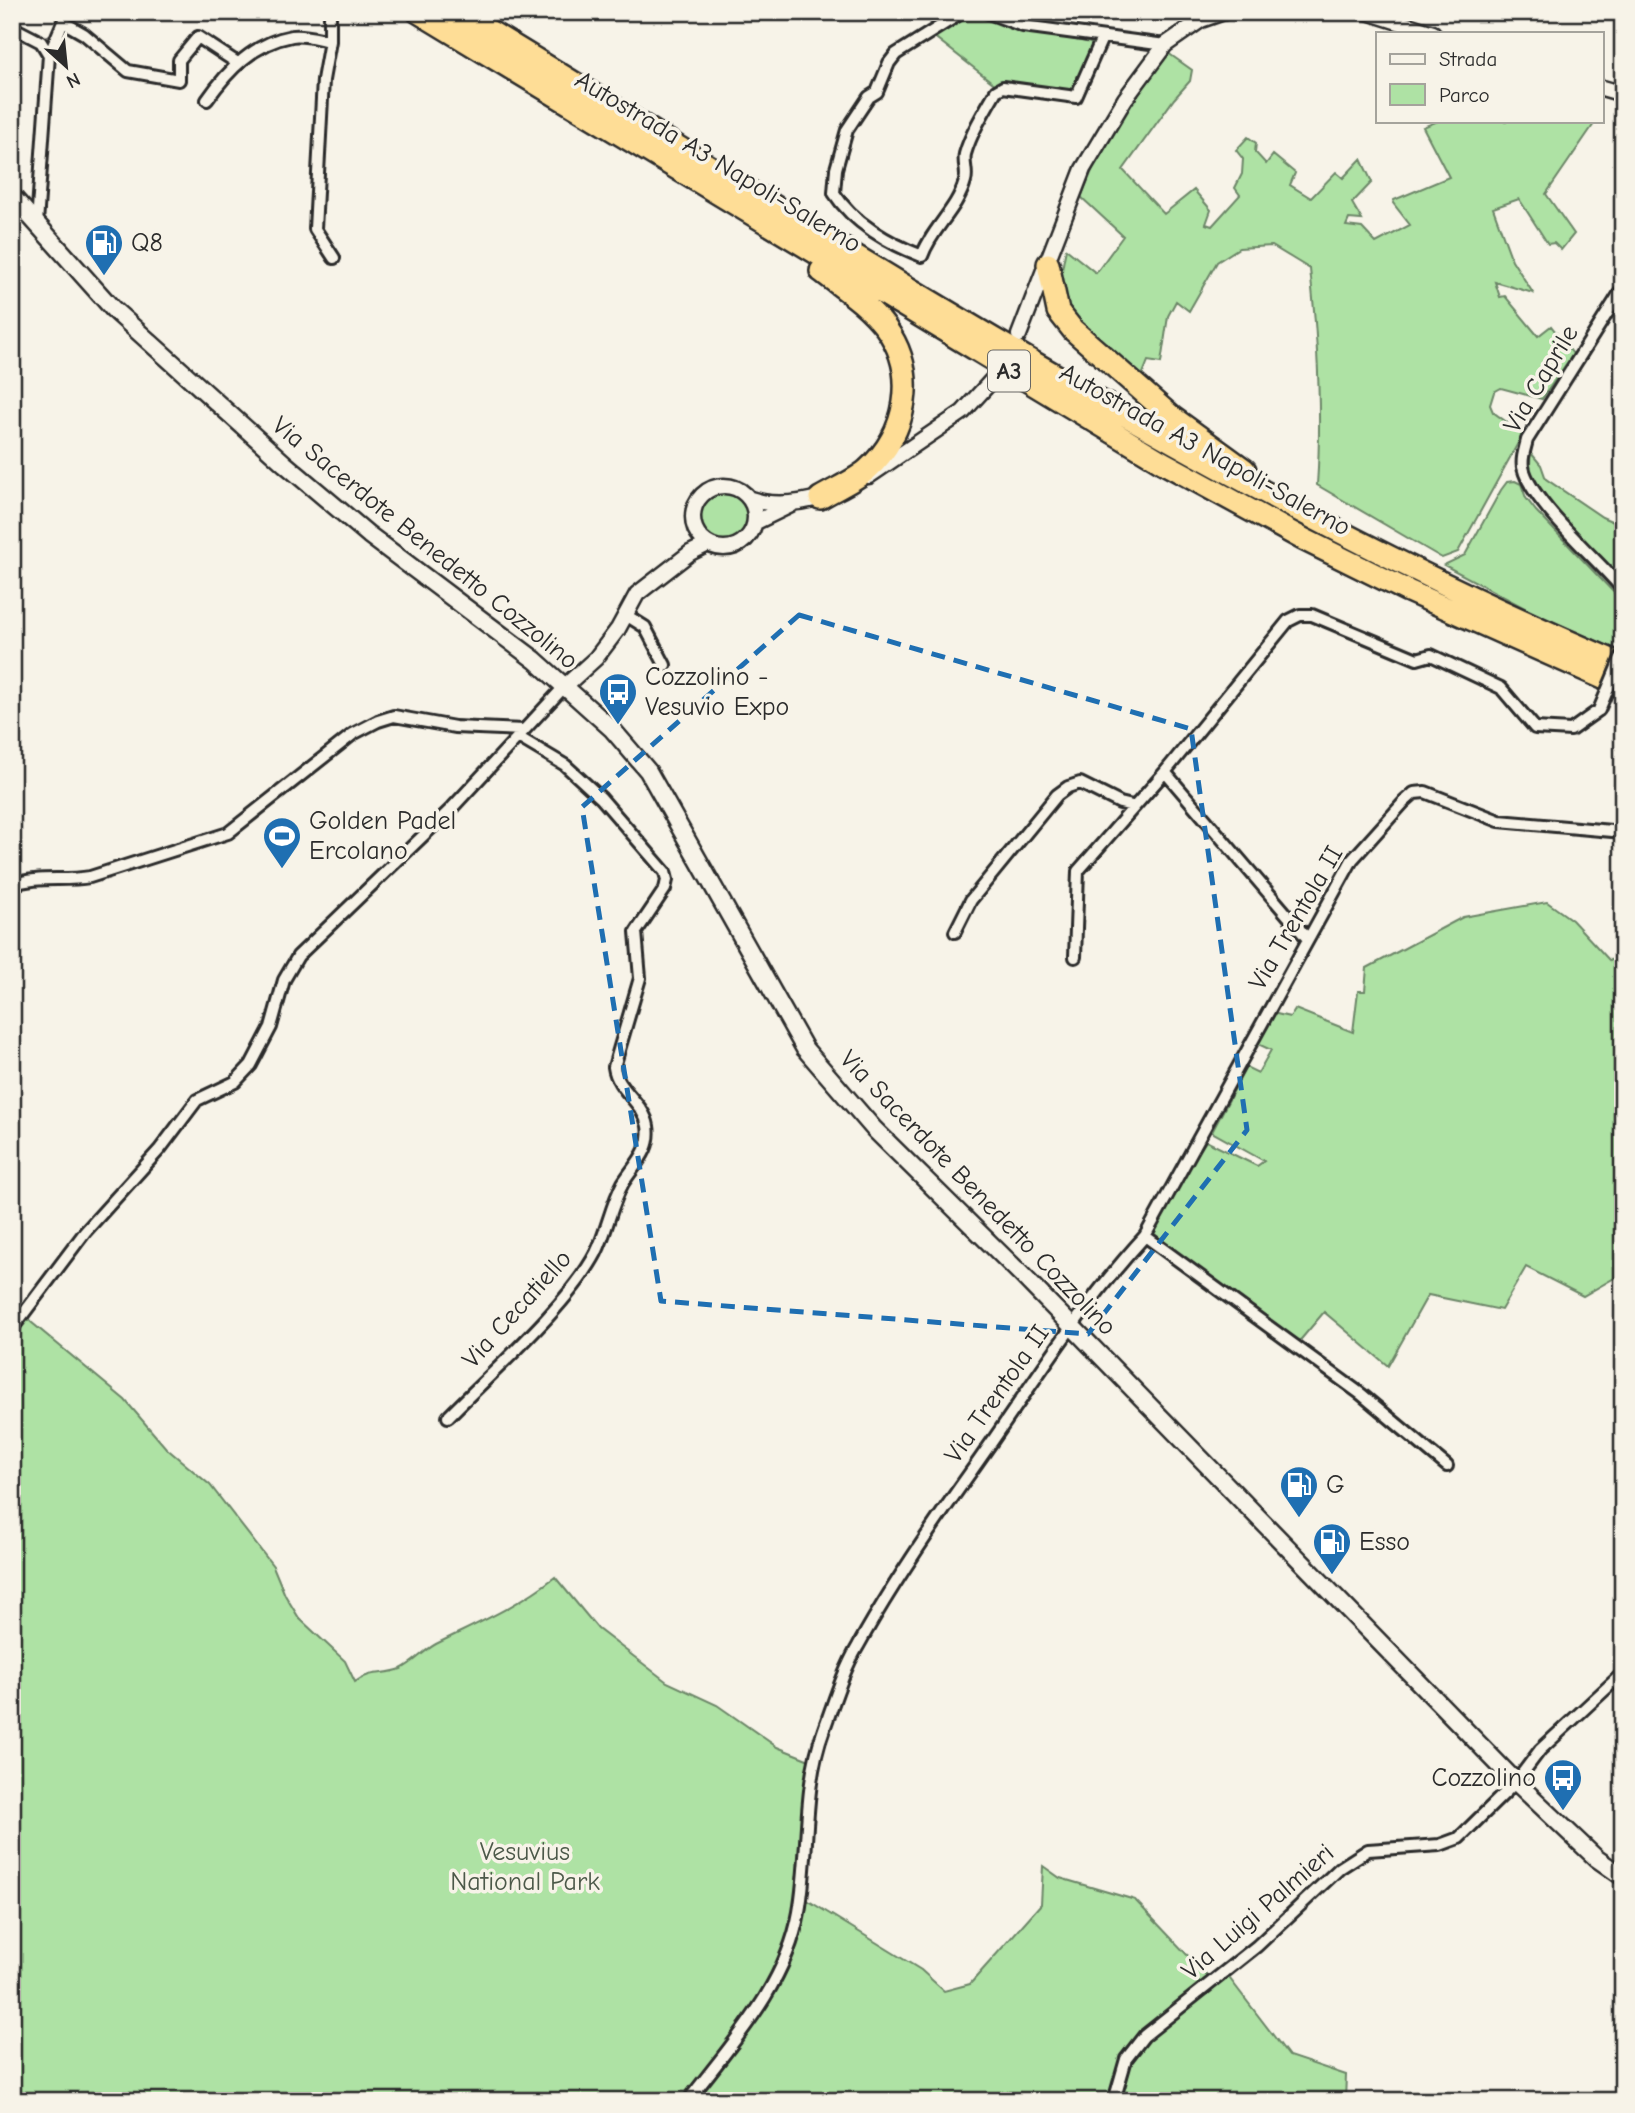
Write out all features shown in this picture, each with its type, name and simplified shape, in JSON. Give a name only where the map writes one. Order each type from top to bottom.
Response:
[{"type":"highway","name":"Autostrada A3 Napoli-Salerno","points":[[418,12],[1198,482],[1408,591],[1623,687]]},
{"type":"highway","name":"Autostrada A3 Napoli-Salerno","points":[[458,12],[1163,440],[1411,570],[1623,665]]},
{"type":"highway","points":[[700,184],[740,218],[819,269],[863,303],[886,329],[899,354],[905,381],[904,406],[897,430],[884,453],[864,472],[820,498]]},
{"type":"highway","points":[[1048,264],[1058,311],[1073,330],[1172,418],[1222,455],[1362,536],[1411,570]]},
{"type":"main road","name":"Via Sacerdote Benedetto Cozzolino","points":[[12,196],[113,309],[285,464],[369,535],[535,660],[612,729],[648,771],[805,1049],[874,1129],[1073,1327],[1516,1782],[1596,1858],[1623,1877]]},
{"type":"street","points":[[330,12],[331,41],[323,80],[315,229],[334,258]]},
{"type":"street","points":[[963,12],[896,54],[877,92],[869,97],[847,130],[835,177],[834,193],[853,216],[893,242],[922,256],[932,232],[959,195],[967,179],[964,162],[968,147],[996,91],[1003,87],[1076,97],[1102,38]]},
{"type":"street","points":[[986,12],[1023,26],[1165,45]]},
{"type":"street","points":[[1019,334],[1048,264],[1065,208],[1083,169],[1125,99],[1165,45],[1201,20],[1224,12]]},
{"type":"street","points":[[1367,12],[1430,32]]},
{"type":"street","points":[[37,223],[49,55],[63,22],[84,34],[128,71],[179,80],[179,60],[198,37],[236,62]]},
{"type":"street","points":[[12,27],[41,42],[49,55]]},
{"type":"street","points":[[207,100],[236,62],[293,36],[331,41]]},
{"type":"street","points":[[1604,89],[1623,94]]},
{"type":"street","name":"Via Caprile","points":[[1623,288],[1527,440],[1523,469],[1547,509],[1623,590]]},
{"type":"street","points":[[690,553],[696,531],[694,508],[709,490],[732,486],[762,503],[798,502],[847,490],[963,412],[994,378]]},
{"type":"street","points":[[12,1329],[85,1232],[160,1149],[197,1100],[234,1083],[251,1065],[271,1027],[284,980],[298,956],[451,809],[564,687],[596,658],[637,594],[690,553],[708,544],[731,548],[751,534],[756,522],[751,499]]},
{"type":"street","points":[[756,522],[798,502]]},
{"type":"street","points":[[696,531],[708,544]]},
{"type":"street","points":[[626,615],[645,627],[665,665]]},
{"type":"street","points":[[1075,957],[1077,872],[1132,806],[1165,772],[1288,621],[1300,615],[1312,615],[1417,659],[1431,655],[1501,688],[1535,729],[1571,730],[1599,710],[1623,653]]},
{"type":"street","points":[[12,885],[33,878],[73,880],[90,877],[228,833],[353,734],[394,716],[455,727],[521,734]]},
{"type":"street","name":"Via Cecatiello","points":[[448,1416],[564,1297],[596,1254],[622,1185],[648,1147],[645,1119],[615,1076],[614,1067],[640,978],[636,932],[665,889],[665,872],[601,798],[565,765],[521,734]]},
{"type":"street","points":[[1165,772],[1307,938]]},
{"type":"street","points":[[955,932],[971,900],[1058,795],[1068,787],[1080,783],[1120,803],[1132,806]]},
{"type":"street","name":"Via Trentola II","points":[[688,2101],[744,2032],[790,1949],[800,1908],[814,1761],[856,1648],[936,1519],[1050,1353],[1073,1327],[1099,1285],[1145,1236],[1352,860],[1414,793],[1425,792],[1499,821],[1623,832]]},
{"type":"street","points":[[1145,1236],[1361,1394],[1447,1466]]},
{"type":"street","name":"Via Luigi Palmieri","points":[[1114,2101],[1126,2059],[1144,2036],[1257,1947],[1340,1868],[1368,1850],[1378,1847],[1449,1843],[1469,1831],[1516,1782],[1540,1750],[1623,1673]]},
{"type":"highlighted area","points":[[799,615],[1191,729],[1247,1130],[1088,1334],[661,1301],[582,807]]},
{"type":"green space","points":[[970,12],[982,12],[1006,26],[1096,44],[1073,92],[997,86],[932,35]]},
{"type":"green space","points":[[1168,53],[1192,70],[1190,81],[1123,170],[1164,214],[1194,190],[1211,210],[1206,224],[1212,226],[1240,195],[1235,188],[1242,174],[1243,159],[1236,150],[1248,137],[1256,143],[1255,152],[1266,164],[1273,155],[1295,173],[1290,185],[1311,198],[1336,172],[1343,178],[1361,159],[1372,182],[1352,203],[1362,220],[1349,219],[1346,226],[1362,228],[1376,243],[1410,225],[1393,203],[1394,200],[1449,177],[1423,127],[1436,122],[1595,122],[1546,194],[1574,234],[1561,250],[1554,243],[1548,244],[1519,199],[1493,208],[1512,260],[1533,293],[1495,282],[1500,297],[1505,296],[1538,336],[1551,326],[1573,354],[1542,399],[1501,388],[1494,392],[1490,405],[1493,412],[1523,434],[1458,552],[1442,558],[1317,485],[1318,377],[1310,269],[1272,246],[1239,248],[1217,262],[1189,311],[1176,301],[1168,316],[1161,363],[1148,361],[1140,381],[1083,328],[1066,304],[1062,292],[1066,249],[1096,273],[1123,236],[1081,197],[1106,137]]},
{"type":"green space","points":[[1531,453],[1541,465],[1546,479],[1602,517],[1623,526],[1623,581],[1542,496],[1532,476]]},
{"type":"green space","points":[[1515,481],[1521,484],[1526,498],[1536,511],[1618,597],[1622,628],[1613,648],[1538,615],[1444,565],[1465,555],[1501,490],[1507,482]]},
{"type":"green space","points":[[724,492],[742,499],[749,517],[742,535],[724,542],[706,535],[699,517],[706,499]]},
{"type":"green space","points":[[1547,902],[1572,920],[1610,961],[1623,949],[1623,1273],[1583,1296],[1526,1267],[1501,1310],[1428,1295],[1388,1366],[1324,1312],[1297,1344],[1149,1230],[1206,1141],[1257,1166],[1264,1161],[1212,1132],[1246,1067],[1258,1073],[1271,1050],[1258,1044],[1272,1013],[1290,1017],[1295,1009],[1353,1032],[1358,991],[1365,991],[1367,968],[1463,917]]},
{"type":"green space","name":"Vesuvius National Park","points":[[12,1297],[31,1322],[125,1400],[166,1448],[210,1485],[273,1566],[285,1595],[299,1618],[345,1661],[355,1682],[368,1675],[401,1669],[436,1644],[512,1605],[555,1577],[598,1629],[667,1682],[717,1705],[777,1747],[817,1763],[804,1898],[921,1970],[944,1991],[970,1984],[1041,1904],[1043,1866],[1060,1878],[1135,1900],[1209,1978],[1227,1975],[1289,2056],[1346,2075],[1345,2101],[12,2101]]},
{"type":"place","name":"Q8","points":[[104,277]]},
{"type":"place","name":"Cozzolino - Vesuvio Expo","points":[[618,726]]},
{"type":"place","name":"Golden Padel Ercolano","points":[[282,870]]},
{"type":"place","name":"G","points":[[1299,1519]]},
{"type":"place","name":"Esso","points":[[1332,1576]]},
{"type":"place","name":"Cozzolino","points":[[1563,1812]]}]
